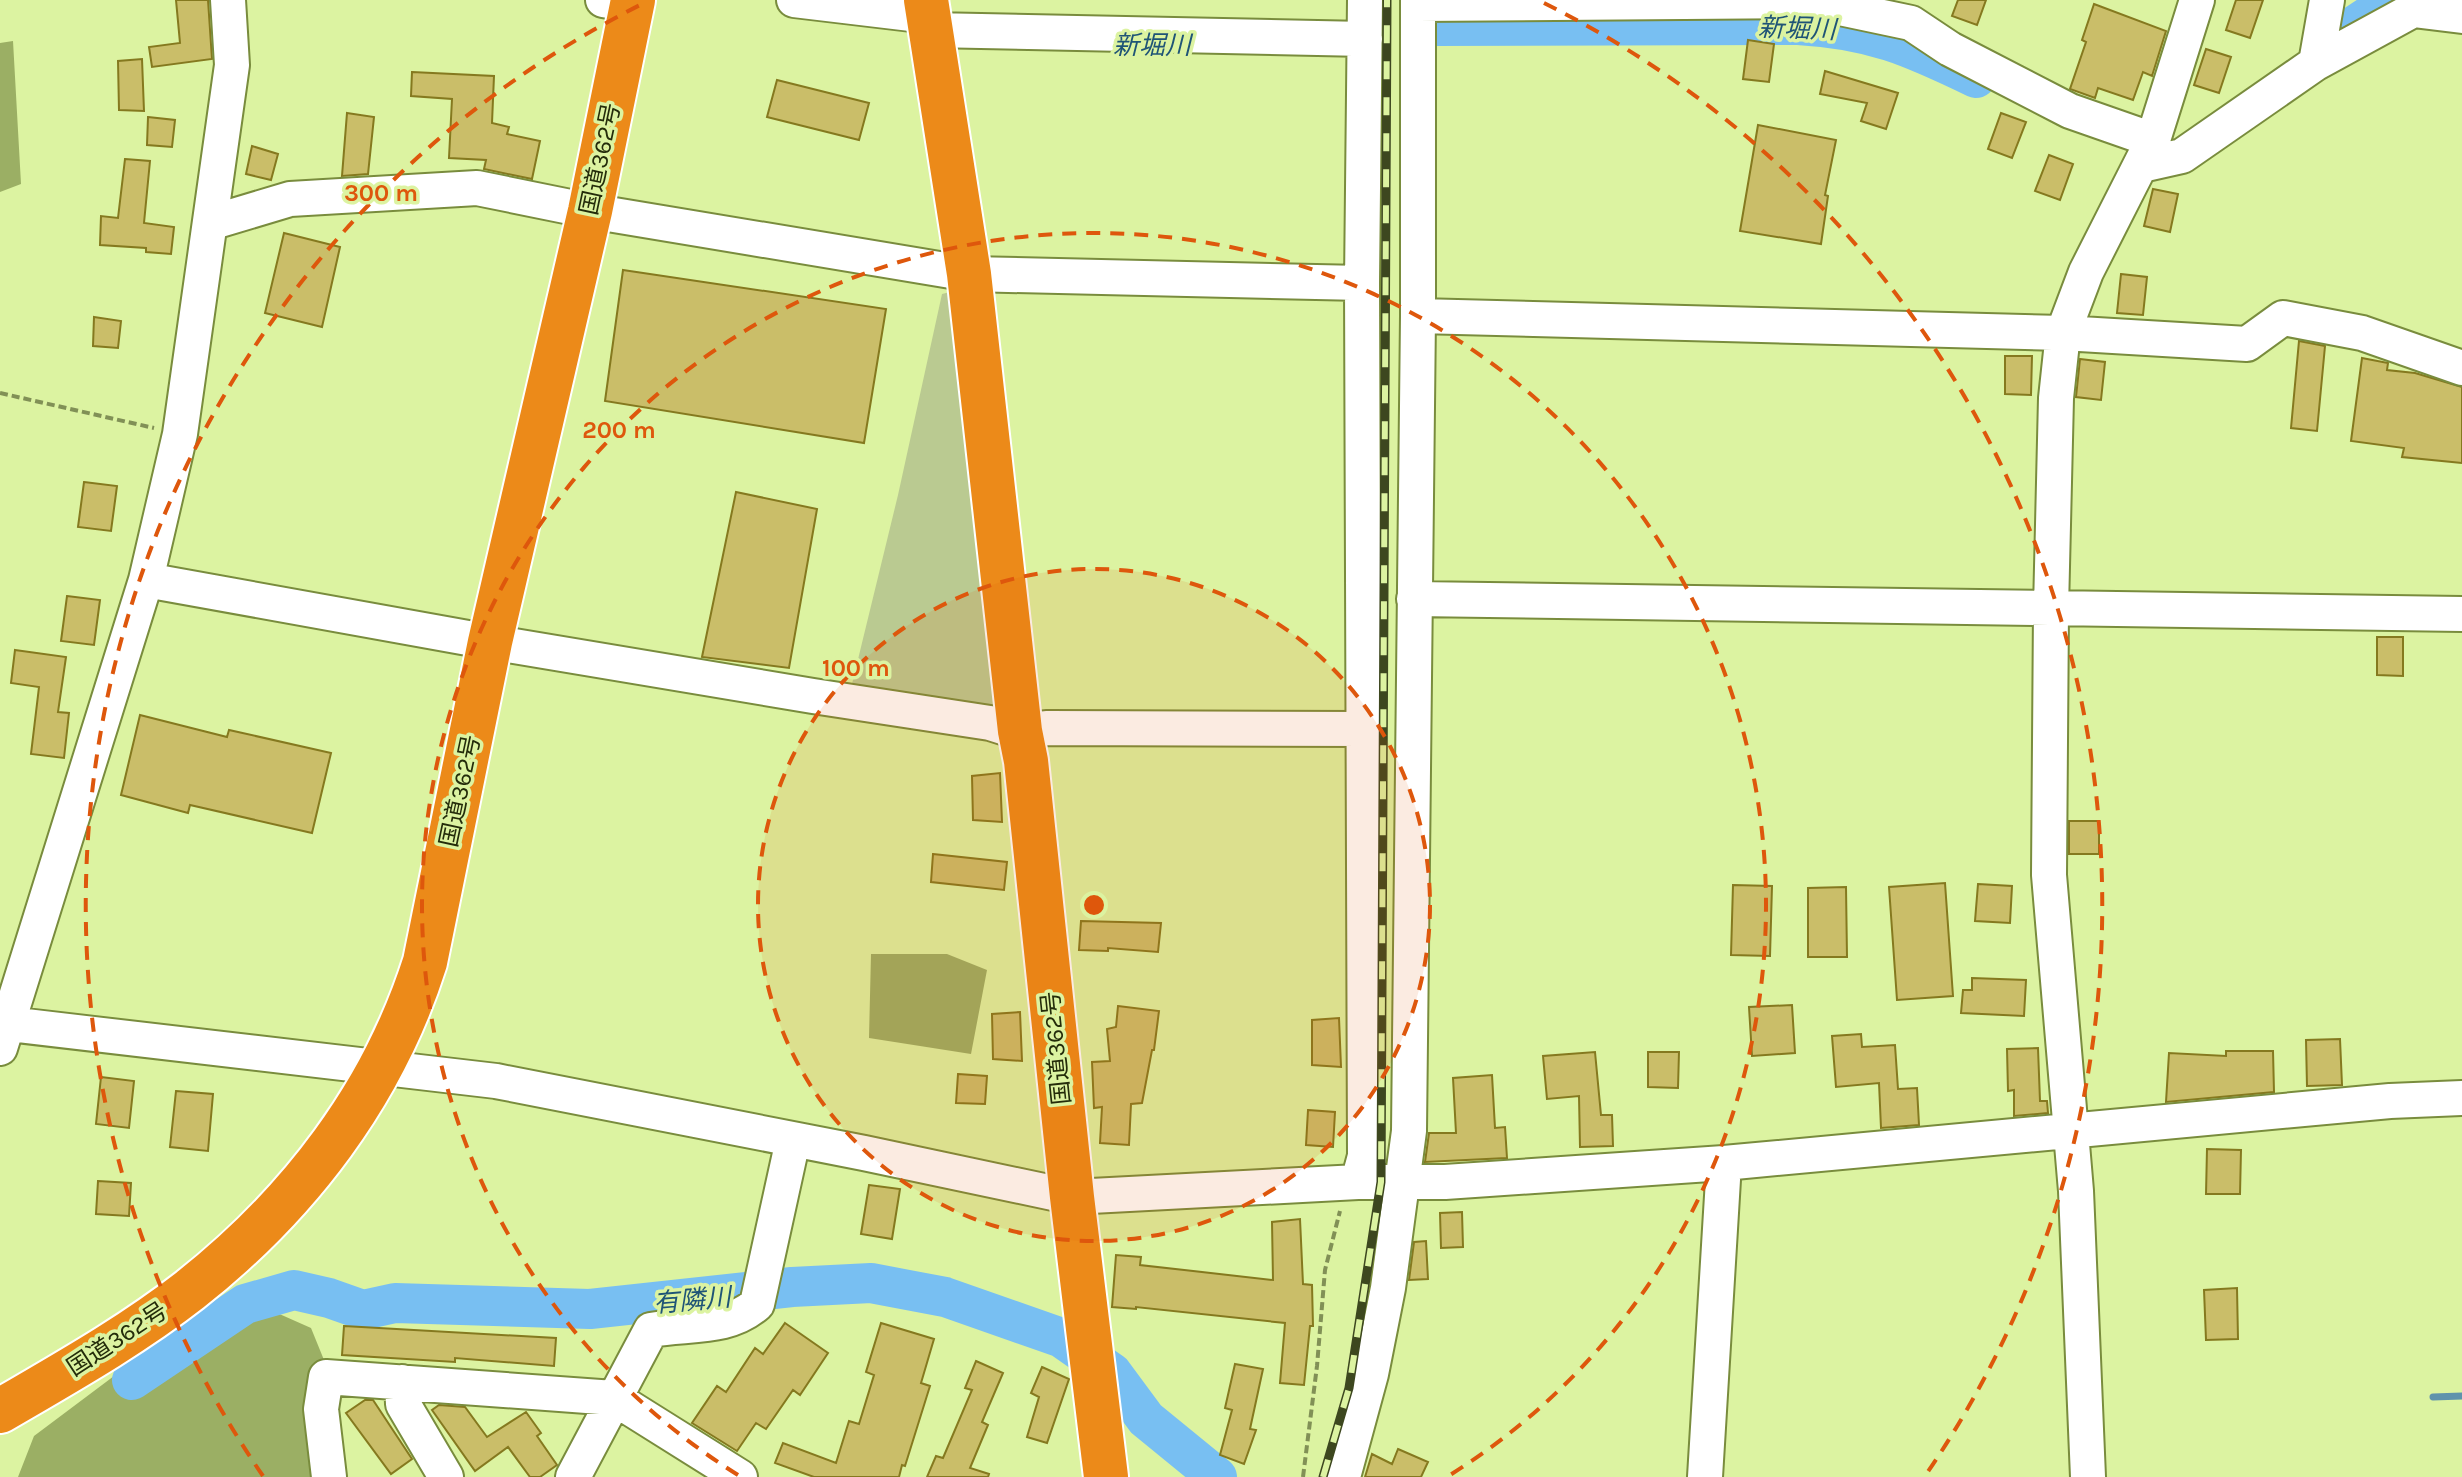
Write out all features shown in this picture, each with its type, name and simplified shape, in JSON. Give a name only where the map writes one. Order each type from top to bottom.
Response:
[{"type":"highway","name":"国道362号","points":[[0,1411],[95,1355],[190,1290],[254,1233],[310,1175],[353,1115],[409,1011],[425,962],[490,642],[590,211],[623,2]]},
{"type":"highway","name":"国道362号","points":[[928,15],[969,274],[1106,1477]]},
{"type":"street","points":[[228,0],[232,65],[180,434],[146,580],[2,1031],[496,1081],[1072,1197],[1373,1182],[1445,1182],[1724,1163],[2071,1129],[2390,1101],[2462,1098]]},
{"type":"street","points":[[794,0],[928,15],[1365,39]]},
{"type":"street","points":[[1343,1477],[1371,1374],[1388,1288],[1373,1182],[1365,1156],[1362,283],[1365,0]]},
{"type":"street","points":[[2088,1477],[2076,1191],[2049,875],[2056,398],[2063,333],[2086,272],[2147,152],[2197,0]]},
{"type":"street","points":[[1373,1182],[1409,1131],[1418,316],[1418,2],[1807,1],[1911,12],[1950,49],[2147,152],[2182,156],[2320,39],[2413,10],[2462,16]]},
{"type":"street","points":[[210,223],[290,199],[477,188],[590,211],[969,274],[1362,283]]},
{"type":"street","points":[[1418,316],[2063,333],[2247,344],[2283,318],[2362,333],[2462,368]]},
{"type":"street","points":[[146,580],[490,642],[990,723],[1020,731],[1048,728],[1364,729]]},
{"type":"street","points":[[1414,599],[2462,614]]},
{"type":"street","points":[[573,1477],[651,1330],[744,1316],[760,1288],[793,1140]]},
{"type":"street","points":[[1705,1477],[1724,1163]]},
{"type":"street","points":[[329,1477],[321,1409],[326,1377],[614,1398],[740,1477]]},
{"type":"street","points":[[402,1382],[403,1404],[446,1477]]},
{"type":"path","points":[[0,393],[180,434]]},
{"type":"path","points":[[1303,1477],[1325,1270],[1373,1182]]},
{"type":"green space","points":[[13,41],[21,184],[0,192],[0,43]]},
{"type":"green space","points":[[970,287],[1003,710],[852,684],[942,294]]},
{"type":"green space","points":[[871,954],[947,954],[987,970],[971,1054],[869,1038]]},
{"type":"green space","points":[[241,1297],[311,1328],[324,1360],[347,1477],[18,1477],[34,1436],[138,1358]]},
{"type":"building","points":[[176,0],[208,0],[212,59],[152,67],[149,47],[180,43]]},
{"type":"building","points":[[1958,0],[1986,0],[1977,25],[1952,16]]},
{"type":"building","points":[[2236,0],[2263,0],[2250,38],[2226,30]]},
{"type":"building","points":[[2094,4],[2166,31],[2152,76],[2143,72],[2133,100],[2098,88],[2095,98],[2070,89],[2086,42],[2082,40]]},
{"type":"building","points":[[1748,40],[1774,44],[1769,82],[1743,79]]},
{"type":"building","points":[[2206,49],[2231,57],[2219,93],[2194,85]]},
{"type":"building","points":[[142,59],[144,111],[119,110],[118,61]]},
{"type":"building","points":[[1825,71],[1898,93],[1886,129],[1861,121],[1867,103],[1820,94]]},
{"type":"building","points":[[412,72],[494,76],[492,123],[509,127],[507,134],[540,141],[532,179],[484,169],[486,160],[449,158],[452,99],[411,96]]},
{"type":"building","points":[[777,80],[869,103],[859,140],[767,117]]},
{"type":"building","points":[[347,113],[374,117],[368,174],[342,176]]},
{"type":"building","points":[[2001,113],[2026,122],[2012,158],[1988,149]]},
{"type":"building","points":[[148,117],[175,120],[172,147],[147,145]]},
{"type":"building","points":[[1758,125],[1836,140],[1825,195],[1828,196],[1821,244],[1740,231]]},
{"type":"building","points":[[252,146],[278,154],[271,180],[246,174]]},
{"type":"building","points":[[2049,155],[2073,164],[2060,200],[2035,191]]},
{"type":"building","points":[[125,159],[150,161],[144,223],[174,227],[171,254],[146,252],[146,248],[100,245],[101,216],[118,218]]},
{"type":"building","points":[[2153,189],[2178,194],[2170,232],[2144,226]]},
{"type":"building","points":[[284,233],[340,247],[322,327],[265,313]]},
{"type":"building","points":[[623,270],[886,309],[864,443],[605,401]]},
{"type":"building","points":[[2121,274],[2147,277],[2143,315],[2117,313]]},
{"type":"building","points":[[94,317],[121,321],[118,348],[93,346]]},
{"type":"building","points":[[2299,341],[2325,346],[2317,431],[2291,428]]},
{"type":"building","points":[[2005,356],[2032,356],[2031,395],[2005,394]]},
{"type":"building","points":[[2362,358],[2388,363],[2387,370],[2415,373],[2462,387],[2462,463],[2402,457],[2404,448],[2351,441]]},
{"type":"building","points":[[2080,359],[2105,362],[2101,400],[2076,397]]},
{"type":"building","points":[[84,482],[117,486],[111,531],[78,527]]},
{"type":"building","points":[[736,492],[817,509],[789,668],[702,657]]},
{"type":"building","points":[[67,596],[100,600],[94,645],[61,641]]},
{"type":"building","points":[[2377,637],[2403,637],[2403,676],[2377,675]]},
{"type":"building","points":[[15,650],[66,657],[58,712],[69,713],[64,758],[31,754],[39,687],[11,683]]},
{"type":"building","points":[[140,715],[227,737],[229,730],[331,753],[312,833],[190,805],[188,813],[121,795]]},
{"type":"building","points":[[1000,773],[1002,822],[973,820],[972,776]]},
{"type":"building","points":[[2069,821],[2099,821],[2099,854],[2069,854]]},
{"type":"building","points":[[933,854],[1007,862],[1004,890],[931,882]]},
{"type":"building","points":[[1945,883],[1953,996],[1897,1000],[1889,887]]},
{"type":"building","points":[[1978,884],[2012,886],[2010,923],[1975,921]]},
{"type":"building","points":[[1733,885],[1772,886],[1770,956],[1731,955]]},
{"type":"building","points":[[1846,887],[1847,957],[1808,957],[1808,888]]},
{"type":"building","points":[[1081,921],[1161,923],[1158,952],[1108,948],[1108,951],[1079,950]]},
{"type":"building","points":[[1972,978],[2026,980],[2024,1016],[1961,1013],[1963,990],[1972,990]]},
{"type":"building","points":[[1792,1005],[1795,1053],[1752,1056],[1749,1007]]},
{"type":"building","points":[[1118,1006],[1159,1011],[1142,1103],[1131,1104],[1129,1145],[1100,1143],[1102,1107],[1094,1108],[1092,1062],[1110,1061],[1107,1029],[1116,1027]]},
{"type":"building","points":[[1020,1012],[1022,1061],[993,1059],[992,1014]]},
{"type":"building","points":[[1339,1018],[1341,1067],[1312,1065],[1312,1020]]},
{"type":"building","points":[[1861,1034],[1862,1047],[1895,1045],[1898,1089],[1917,1088],[1919,1125],[1881,1128],[1879,1083],[1836,1087],[1832,1036]]},
{"type":"building","points":[[2340,1039],[2342,1085],[2307,1086],[2306,1040]]},
{"type":"building","points":[[2038,1048],[2040,1101],[2047,1101],[2048,1113],[2014,1116],[2014,1090],[2008,1091],[2007,1049]]},
{"type":"building","points":[[2226,1051],[2273,1051],[2274,1092],[2166,1102],[2169,1053],[2226,1056]]},
{"type":"building","points":[[1595,1052],[1601,1115],[1612,1115],[1613,1146],[1580,1147],[1579,1096],[1547,1099],[1543,1056]]},
{"type":"building","points":[[1648,1052],[1679,1052],[1678,1088],[1648,1087]]},
{"type":"building","points":[[958,1074],[987,1076],[985,1104],[956,1103]]},
{"type":"building","points":[[1492,1075],[1495,1128],[1505,1127],[1507,1158],[1425,1162],[1429,1133],[1456,1133],[1453,1078]]},
{"type":"building","points":[[101,1077],[134,1081],[129,1128],[96,1124]]},
{"type":"building","points":[[176,1091],[213,1094],[208,1151],[170,1147]]},
{"type":"building","points":[[1308,1110],[1335,1112],[1333,1147],[1306,1145]]},
{"type":"building","points":[[2207,1149],[2241,1150],[2240,1194],[2206,1194]]},
{"type":"building","points":[[98,1181],[131,1183],[129,1216],[96,1214]]},
{"type":"building","points":[[869,1185],[900,1189],[892,1239],[861,1234]]},
{"type":"building","points":[[1462,1212],[1463,1247],[1441,1248],[1440,1213]]},
{"type":"building","points":[[1300,1219],[1303,1284],[1312,1285],[1313,1326],[1310,1326],[1304,1385],[1280,1383],[1285,1323],[1112,1307],[1116,1255],[1141,1257],[1140,1265],[1273,1280],[1272,1222]]},
{"type":"building","points":[[1426,1241],[1428,1279],[1409,1280],[1414,1242]]},
{"type":"building","points":[[2237,1288],[2238,1339],[2206,1340],[2204,1290]]},
{"type":"building","points":[[785,1323],[828,1353],[800,1395],[793,1390],[766,1429],[756,1423],[737,1451],[692,1423],[717,1386],[726,1392],[755,1348],[763,1354]]},
{"type":"building","points":[[881,1323],[934,1339],[921,1383],[930,1386],[899,1477],[814,1477],[775,1463],[783,1443],[836,1463],[849,1421],[859,1424],[874,1375],[866,1372]]},
{"type":"building","points":[[344,1326],[556,1338],[554,1366],[455,1358],[455,1362],[342,1355]]},
{"type":"building","points":[[976,1361],[1003,1373],[982,1422],[988,1425],[970,1468],[989,1474],[988,1477],[927,1477],[936,1456],[943,1458],[972,1390],[965,1388]]},
{"type":"building","points":[[1235,1364],[1263,1369],[1250,1429],[1256,1430],[1244,1464],[1220,1455],[1232,1410],[1225,1408]]},
{"type":"building","points":[[1042,1367],[1069,1379],[1047,1443],[1027,1437],[1039,1397],[1031,1393]]},
{"type":"building","points":[[365,1400],[373,1400],[412,1459],[391,1474],[346,1413]]},
{"type":"building","points":[[439,1405],[465,1407],[487,1437],[526,1412],[541,1433],[537,1436],[557,1465],[540,1477],[530,1477],[508,1447],[475,1471],[432,1410]]},
{"type":"building","points":[[1398,1449],[1428,1462],[1421,1477],[1365,1477],[1372,1454],[1392,1464]]},
{"type":"waterway","name":"新堀川","points":[[2334,39],[2393,0]]},
{"type":"waterway","name":"新堀川","points":[[1434,26],[1824,27],[1890,41],[1976,78]]},
{"type":"waterway","name":"有隣川","points":[[132,1380],[245,1304],[294,1290],[363,1310],[395,1303],[590,1309],[792,1287],[871,1283],[945,1297],[1062,1338],[1112,1373],[1146,1419],[1217,1477]]},
{"type":"waterway","points":[[2433,1397],[2462,1396]]},
{"type":"railway","points":[[1323,1477],[1349,1388],[1381,1182],[1387,0]]}]
